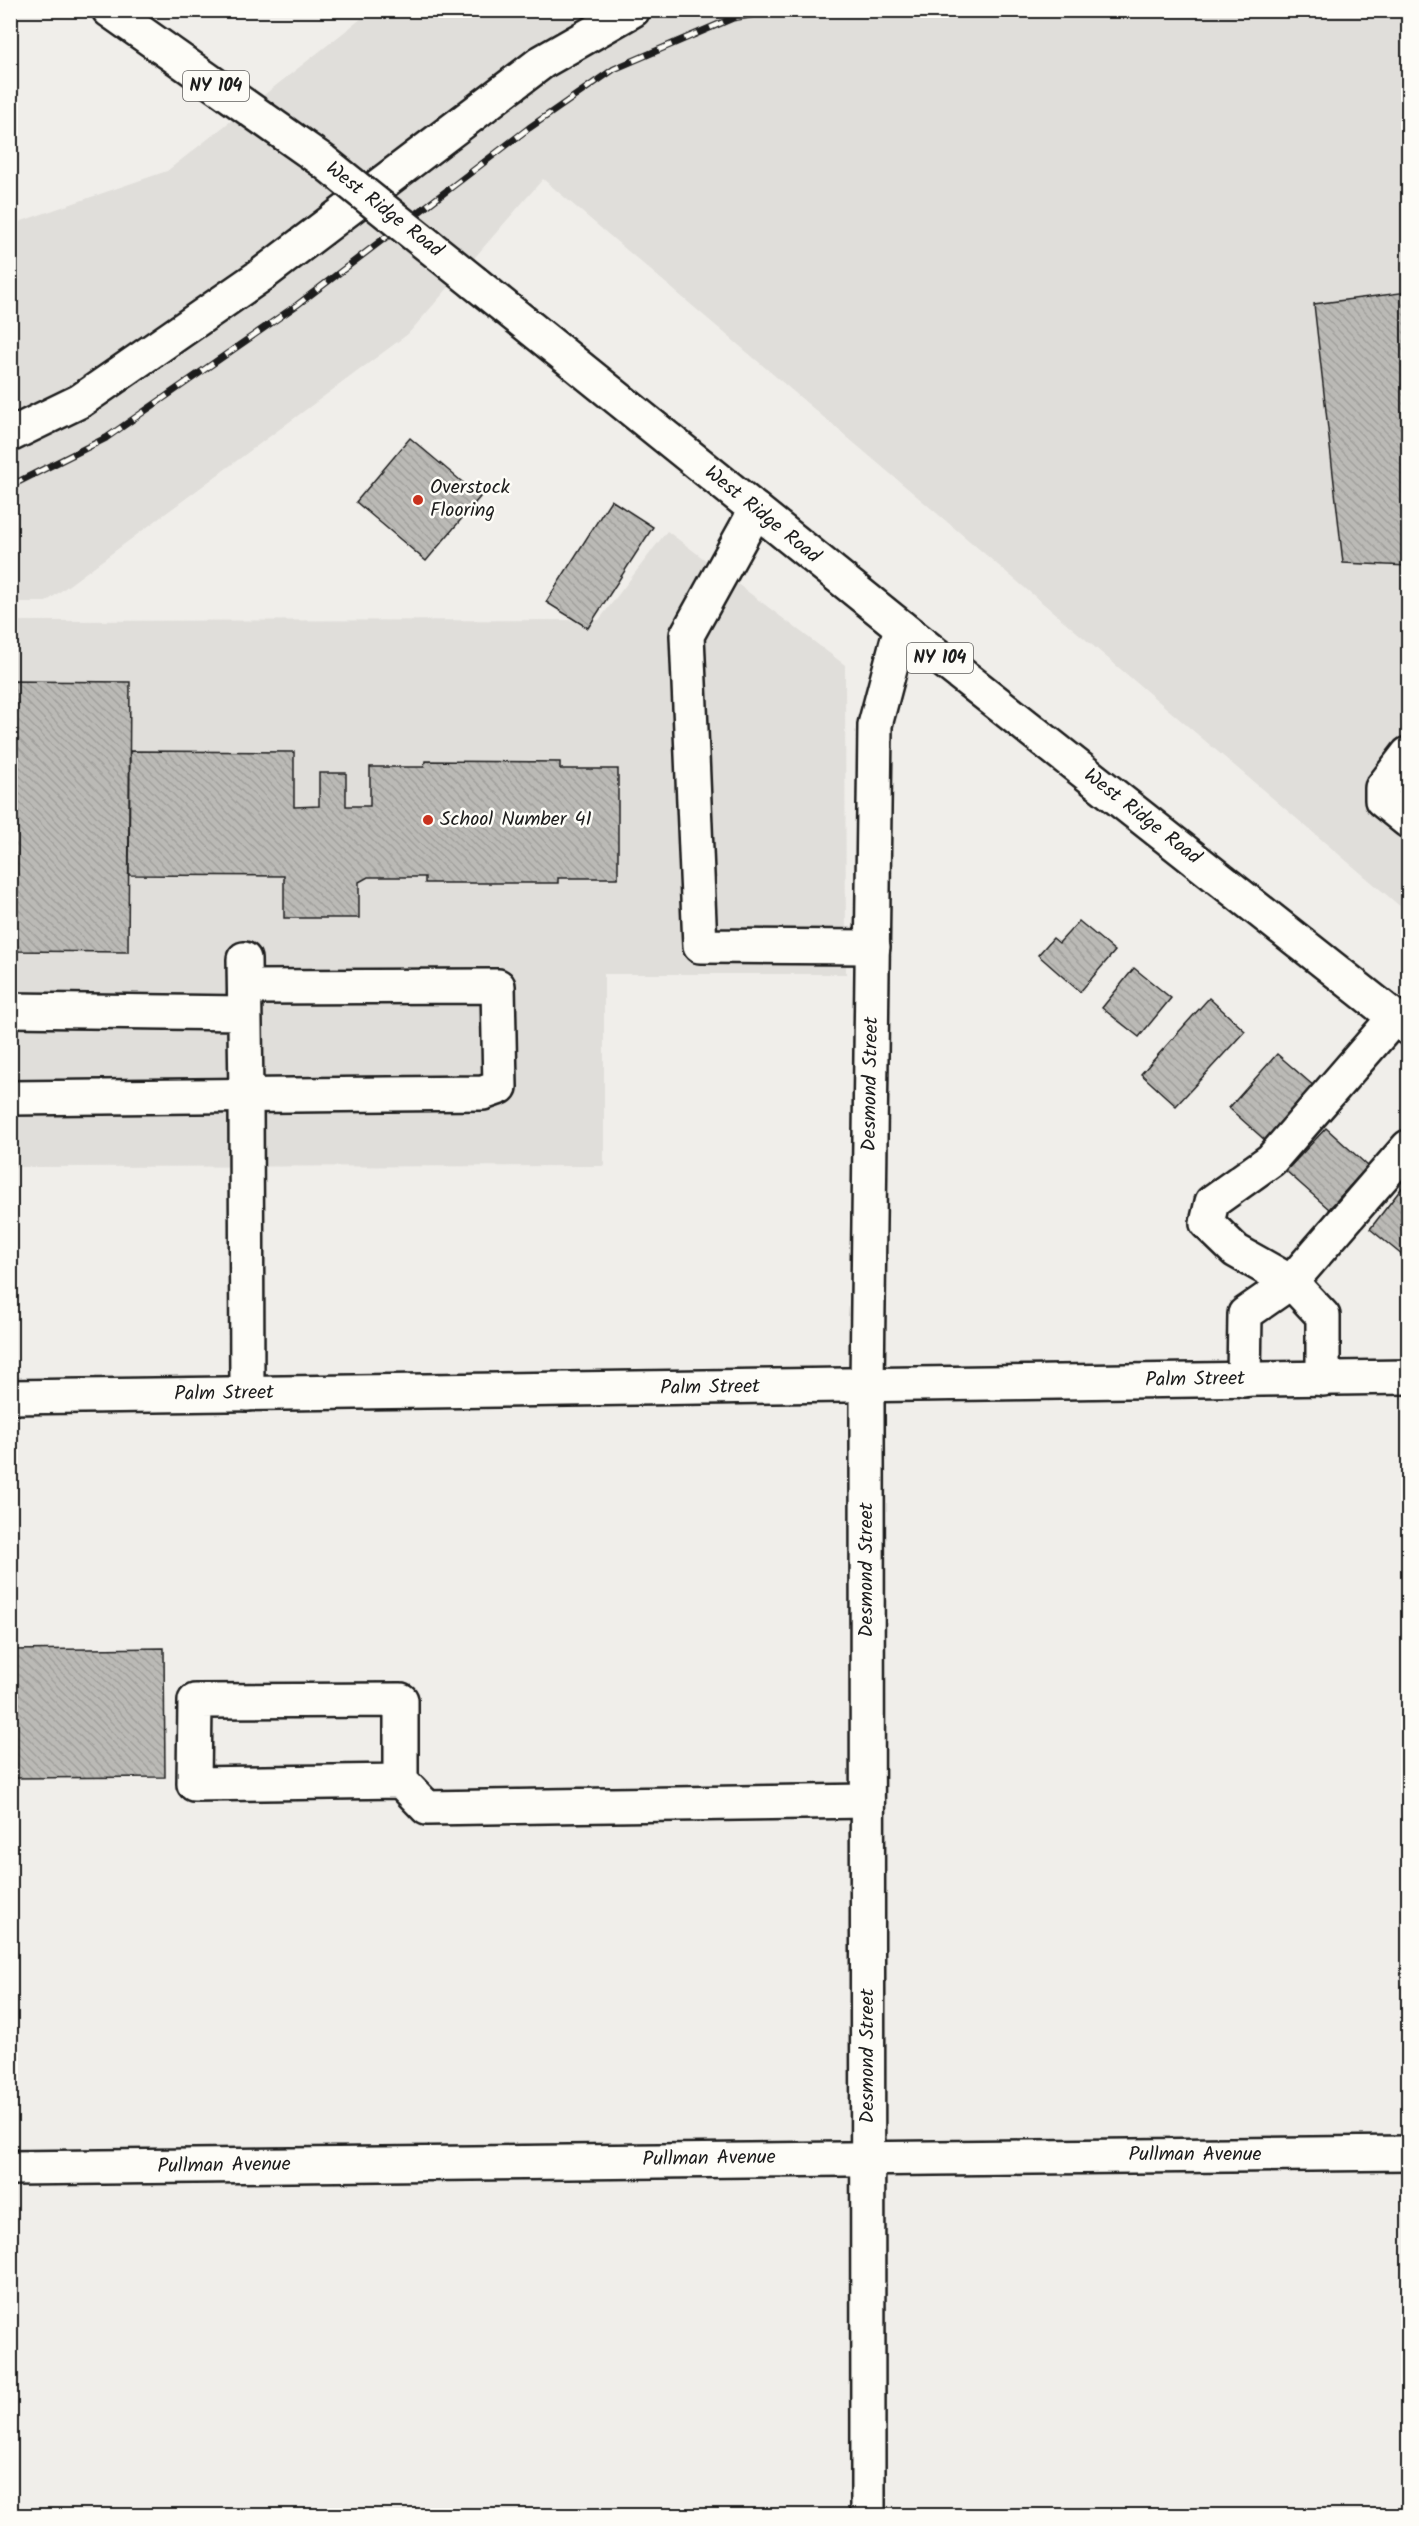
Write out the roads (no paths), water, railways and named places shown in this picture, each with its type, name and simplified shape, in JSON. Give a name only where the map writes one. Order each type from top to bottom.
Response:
[{"type":"main road","name":"West Ridge Road","points":[[109,10],[323,161],[901,627],[1402,1022]]},
{"type":"main road","points":[[10,435],[80,401],[260,276],[542,62],[633,10]]},
{"type":"main road","points":[[756,510],[687,635],[700,946],[873,946]]},
{"type":"main road","name":"Desmond Street","points":[[868,2516],[867,1386],[875,725],[901,627]]},
{"type":"main road","points":[[1408,754],[1382,788],[1382,800],[1408,821]]},
{"type":"main road","points":[[244,986],[247,1394]]},
{"type":"main road","points":[[10,1010],[244,986],[498,986],[500,1087],[483,1093],[10,1098]]},
{"type":"main road","points":[[1323,1379],[1323,1316],[1291,1281],[1236,1251],[1207,1223],[1212,1202],[1271,1160],[1402,1022]]},
{"type":"main road","points":[[1244,1380],[1245,1314],[1291,1281],[1408,1147]]},
{"type":"main road","name":"Palm Street","points":[[10,1397],[1408,1377]]},
{"type":"main road","points":[[401,1781],[194,1784],[195,1701],[401,1700],[401,1781],[427,1808],[867,1801]]},
{"type":"main road","name":"Pullman Avenue","points":[[10,2168],[1408,2153]]},
{"type":"railway","points":[[10,486],[106,438],[297,305],[529,128],[614,69],[733,18],[779,10]]},
{"type":"place","name":"Overstock Flooring","points":[[418,500]]},
{"type":"place","name":"School Number 41","points":[[428,820]]}]
